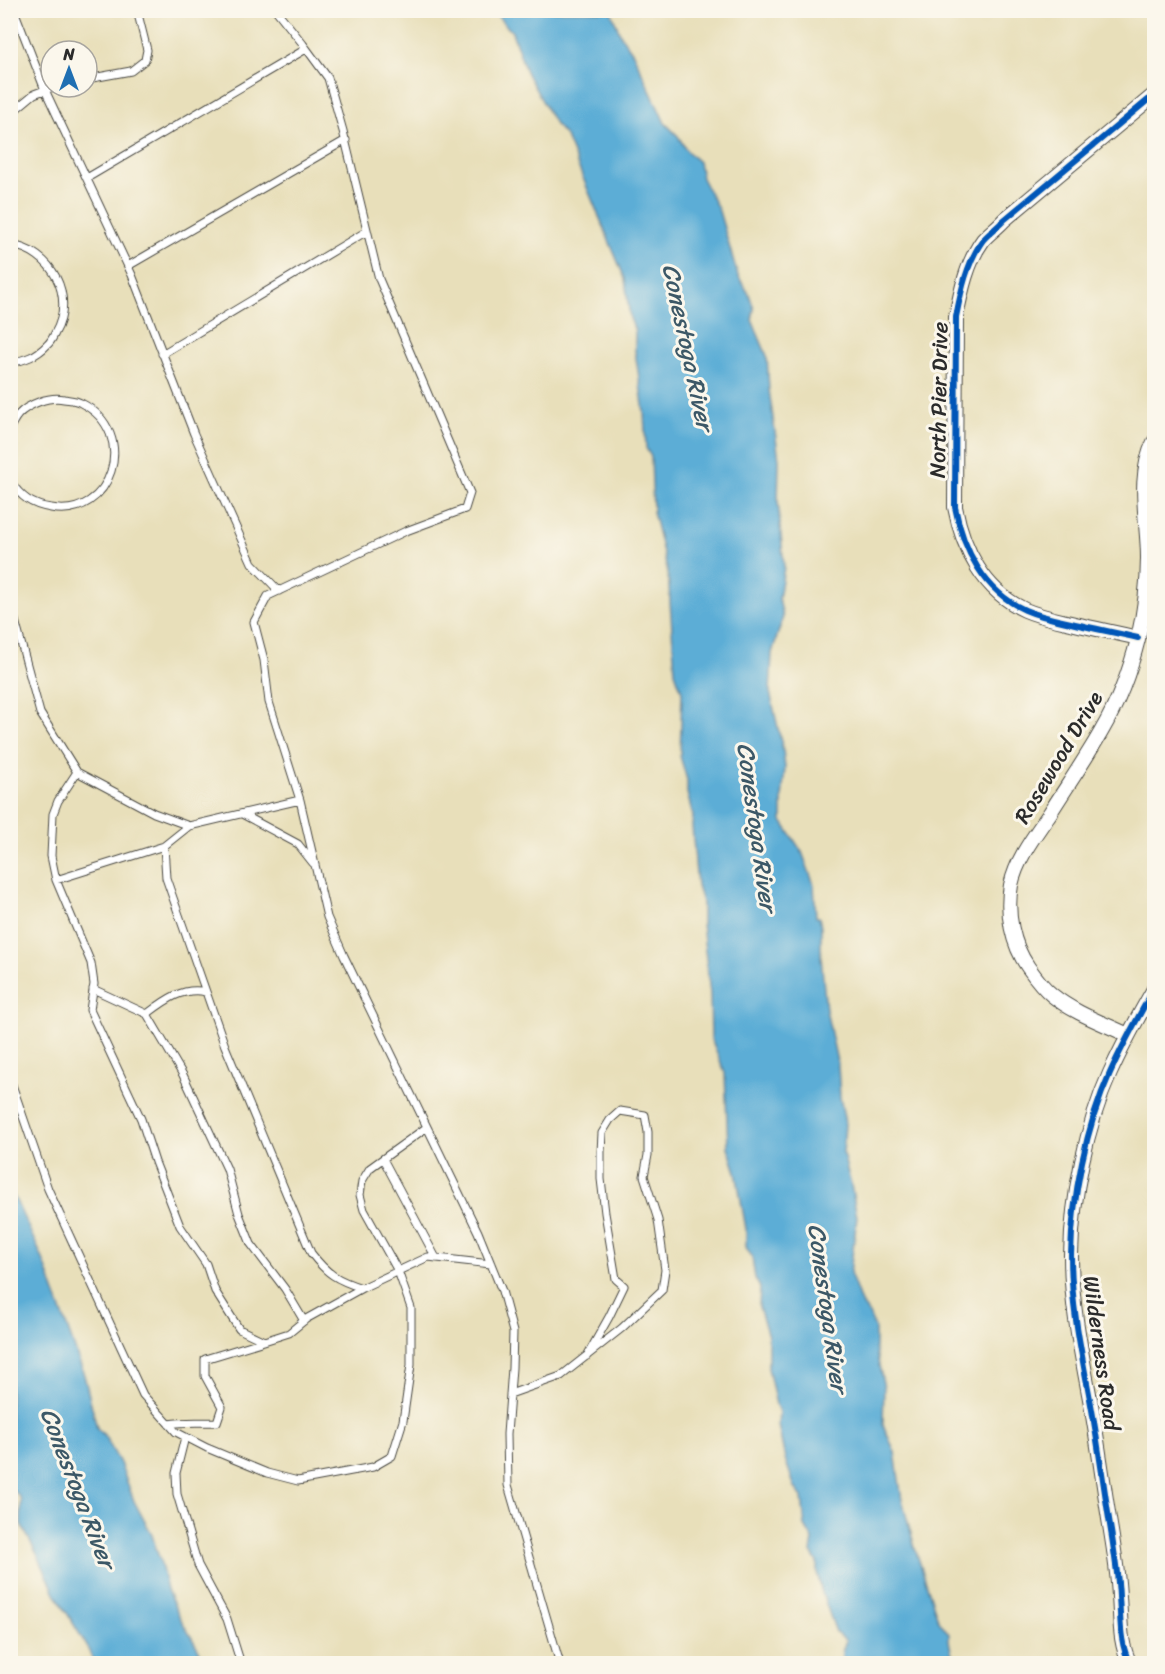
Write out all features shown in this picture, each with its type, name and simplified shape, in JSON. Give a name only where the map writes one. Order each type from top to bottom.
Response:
[{"type":"street","name":"North Pier Drive","points":[[1138,638],[1047,618],[1026,610],[1010,602],[994,589],[974,562],[959,527],[955,507],[956,317],[962,287],[984,240],[1004,220],[1155,95]]},
{"type":"street","name":"Rosewood Drive","points":[[1128,1035],[1074,1009],[1045,988],[1024,961],[1016,946],[1012,931],[1011,884],[1021,859],[1103,729],[1118,699],[1128,671],[1138,638],[1147,590],[1148,559],[1144,477],[1146,463],[1155,442]]},
{"type":"street","name":"Wilderness Road","points":[[1130,1664],[1120,1630],[1115,1560],[1091,1402],[1076,1324],[1071,1256],[1072,1224],[1087,1141],[1102,1092],[1128,1035],[1155,989]]},
{"type":"lane","points":[[14,10],[39,66]]},
{"type":"lane","points":[[99,77],[131,71],[145,60],[147,50],[137,10]]},
{"type":"lane","points":[[276,10],[328,78],[346,140],[379,279],[470,493],[465,509],[406,531],[268,596],[254,622],[264,660],[269,702],[300,800],[327,917],[478,1232],[502,1291],[513,1332],[507,1434],[508,1485],[560,1664]]},
{"type":"lane","points":[[87,178],[306,49]]},
{"type":"lane","points":[[10,114],[39,92]]},
{"type":"lane","points":[[54,99],[128,266],[194,434],[252,563],[279,591]]},
{"type":"lane","points":[[128,266],[346,140]]},
{"type":"lane","points":[[162,354],[367,231]]},
{"type":"lane","points":[[10,246],[22,247],[43,259],[57,277],[64,300],[60,323],[49,344],[30,358],[10,363]]},
{"type":"lane","points":[[10,427],[19,414],[37,402],[58,398],[80,402],[98,414],[111,432],[115,453],[111,475],[99,493],[81,506],[59,510],[37,506],[19,494],[10,481]]},
{"type":"lane","points":[[10,602],[40,713],[76,772],[154,813],[189,826]]},
{"type":"lane","points":[[76,772],[58,801],[53,814],[51,856],[56,880],[91,963],[94,984],[90,1010],[141,1119],[180,1226],[206,1264],[215,1291],[239,1329],[264,1341]]},
{"type":"lane","points":[[56,880],[164,846],[189,826],[300,800]]},
{"type":"lane","points":[[241,814],[298,844],[315,865]]},
{"type":"lane","points":[[164,846],[166,878],[225,1046],[311,1252],[324,1269],[345,1282],[362,1288]]},
{"type":"lane","points":[[93,989],[147,1014],[183,1075],[227,1169],[239,1214],[251,1244],[285,1290],[304,1321]]},
{"type":"lane","points":[[147,1014],[166,1000],[186,990],[206,992]]},
{"type":"lane","points":[[10,1079],[48,1189],[143,1395],[176,1432],[185,1437],[267,1473],[298,1481],[373,1467],[392,1456],[404,1421],[411,1365],[411,1308],[398,1271],[364,1210],[360,1194],[362,1181],[370,1168],[427,1127]]},
{"type":"lane","points":[[510,1394],[561,1376],[587,1356],[622,1328],[662,1290],[665,1270],[658,1220],[644,1176],[648,1155],[645,1115],[620,1111],[610,1120],[602,1133],[605,1214],[616,1279],[624,1287],[587,1356]]},
{"type":"lane","points":[[383,1159],[436,1258]]},
{"type":"lane","points":[[169,1424],[217,1422],[222,1407],[205,1376],[205,1359],[289,1333],[304,1321],[362,1288],[428,1257],[491,1264]]},
{"type":"lane","points":[[185,1437],[176,1473],[177,1494],[198,1565],[227,1619],[241,1664]]},
{"type":"water","name":"Conestoga River","points":[[493,11],[611,11],[621,36],[633,53],[665,123],[678,136],[687,151],[699,162],[702,178],[719,211],[738,276],[749,294],[754,309],[752,320],[767,356],[769,390],[779,459],[778,502],[784,567],[779,599],[783,617],[772,653],[770,692],[785,768],[782,821],[802,852],[814,885],[816,917],[819,917],[821,927],[821,957],[826,1010],[838,1066],[845,1123],[843,1154],[857,1217],[850,1273],[861,1303],[869,1314],[875,1329],[875,1348],[884,1387],[883,1425],[895,1452],[902,1500],[915,1548],[938,1619],[949,1634],[955,1663],[842,1663],[842,1651],[846,1641],[836,1632],[822,1593],[817,1562],[811,1552],[813,1540],[805,1526],[802,1497],[795,1488],[785,1459],[778,1425],[779,1412],[768,1368],[768,1336],[759,1307],[760,1288],[755,1278],[752,1257],[746,1247],[746,1229],[736,1172],[728,1147],[725,1073],[711,1038],[710,994],[702,924],[702,902],[697,886],[693,816],[680,756],[682,692],[675,672],[668,573],[653,512],[651,457],[646,448],[644,412],[635,351],[635,331],[630,318],[625,279],[566,137],[555,124],[526,72],[512,32]]},
{"type":"water","name":"Conestoga River","points":[[10,1188],[43,1259],[84,1375],[97,1428],[104,1435],[120,1463],[134,1501],[152,1535],[167,1590],[204,1663],[93,1663],[91,1653],[55,1593],[21,1524],[21,1499],[10,1486]]},
{"type":"cycle path","points":[[1138,638],[1037,615],[1025,610],[998,592],[978,568],[964,539],[955,507],[956,317],[969,267],[983,240],[1154,95]]},
{"type":"cycle path","points":[[1130,1664],[1122,1639],[1118,1579],[1096,1430],[1077,1327],[1071,1255],[1077,1186],[1094,1116],[1115,1062],[1154,989]]}]
